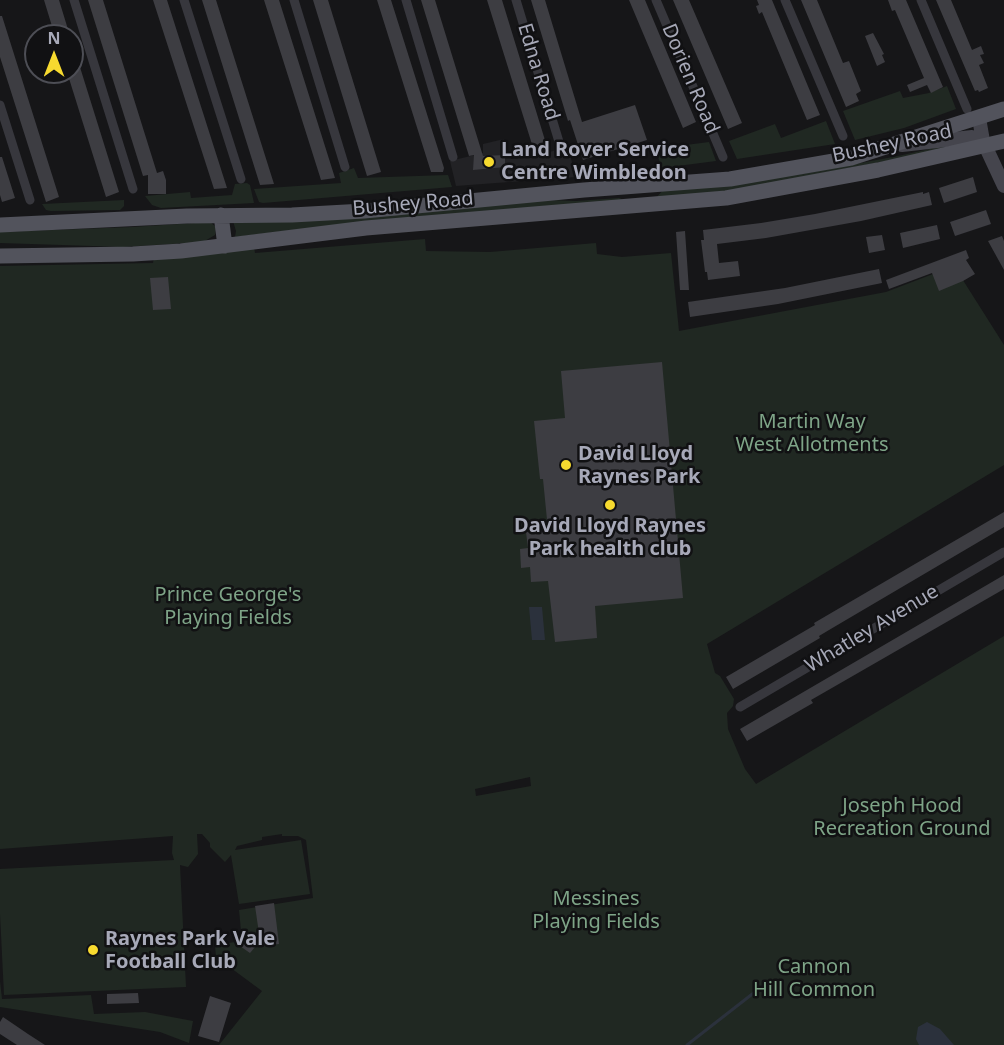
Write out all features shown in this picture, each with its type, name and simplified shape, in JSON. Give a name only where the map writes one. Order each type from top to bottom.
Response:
[{"type":"main road","name":"Bushey Road","points":[[0,225],[364,211],[730,179],[851,158],[896,145],[973,113],[1004,109]]},
{"type":"main road","points":[[973,113],[1004,186]]},
{"type":"main road","name":"Bushey Road","points":[[896,145],[972,137],[984,143]]},
{"type":"main road","name":"Bushey Road","points":[[0,254],[35,256],[133,254],[225,246],[303,234],[366,228],[726,198],[878,170],[984,143],[1004,141]]},
{"type":"main road","points":[[221,215],[225,246]]},
{"type":"street","points":[[74,0],[133,189]]},
{"type":"street","points":[[184,0],[241,179]]},
{"type":"street","points":[[294,0],[345,167]]},
{"type":"street","points":[[406,0],[453,157]]},
{"type":"street","name":"Edna Road","points":[[516,0],[560,145]]},
{"type":"street","name":"Dorien Road","points":[[656,0],[723,157]]},
{"type":"street","points":[[786,0],[843,136]]},
{"type":"street","points":[[921,0],[973,113]]},
{"type":"street","points":[[0,105],[30,200]]},
{"type":"street","name":"Whatley Avenue","points":[[740,707],[1004,552]]},
{"type":"shaded area","name":"Land Rover Service Centre Wimbledon","points":[[504,139],[511,159],[532,157],[567,144],[576,177],[456,186],[450,161],[483,153],[483,144]]},
{"type":"shaded area","points":[[529,607],[542,607],[545,640],[532,640]]},
{"type":"shaded area","points":[[927,1022],[940,1029],[954,1045],[919,1045],[916,1039],[918,1027]]},
{"type":"green space","points":[[947,86],[956,109],[904,128],[855,140],[843,111],[900,91],[903,98],[929,93]]},
{"type":"green space","points":[[826,121],[835,144],[737,159],[729,141],[775,124],[781,138]]},
{"type":"green space","points":[[709,142],[716,161],[662,168],[655,149]]},
{"type":"green space","points":[[960,144],[897,159],[733,190],[655,199],[664,189],[801,174]]},
{"type":"green space","points":[[354,168],[358,178],[448,175],[452,187],[263,203],[259,202],[254,189],[341,183],[339,173]]},
{"type":"green space","points":[[235,184],[250,185],[254,203],[161,208],[152,205],[145,196],[190,192],[191,198],[232,195]]},
{"type":"green space","points":[[619,198],[624,200],[363,222],[235,237],[233,221],[550,200]]},
{"type":"green space","points":[[124,200],[124,206],[120,210],[51,211],[46,210],[42,204]]},
{"type":"green space","points":[[210,222],[216,227],[215,235],[203,242],[123,247],[0,243],[0,232]]},
{"type":"green space","points":[[425,239],[426,251],[490,252],[596,243],[597,254],[622,257],[671,253],[679,331],[886,292],[954,266],[1004,345],[1004,465],[707,644],[715,673],[720,676],[734,699],[733,706],[727,713],[728,729],[745,769],[756,784],[1004,636],[1004,1045],[219,1045],[262,991],[216,957],[215,945],[242,941],[239,910],[313,898],[306,840],[298,836],[282,836],[282,834],[262,837],[262,840],[237,846],[235,850],[301,840],[310,894],[239,904],[231,855],[225,862],[210,847],[210,843],[202,834],[197,834],[198,854],[188,867],[180,865],[186,987],[4,995],[0,869],[174,860],[173,836],[0,849],[0,266],[153,263],[154,257],[254,247],[255,253]],"holes":[[[530,777],[531,786],[476,796],[475,789]]]},
{"type":"green space","points":[[0,981],[2,999],[91,995],[94,1014],[145,1012],[193,1021],[189,1043],[160,1032],[0,1007]]},
{"type":"building","points":[[44,0],[59,0],[66,24],[51,24]]},
{"type":"building","points":[[88,0],[103,0],[157,173],[163,171],[166,180],[166,194],[148,194],[148,175],[143,176]]},
{"type":"building","points":[[153,0],[167,0],[227,188],[214,189]]},
{"type":"building","points":[[202,0],[216,0],[274,184],[260,185]]},
{"type":"building","points":[[264,0],[279,0],[335,178],[321,180]]},
{"type":"building","points":[[313,0],[328,0],[381,172],[367,176]]},
{"type":"building","points":[[377,0],[391,0],[444,168],[443,172],[431,172]]},
{"type":"building","points":[[421,0],[435,0],[483,156],[505,155],[505,167],[473,170],[474,155],[469,156]]},
{"type":"building","points":[[487,0],[502,0],[548,150],[535,154]]},
{"type":"building","points":[[531,0],[545,0],[582,122],[635,105],[647,140],[583,160],[570,120],[568,121]]},
{"type":"building","points":[[629,0],[645,0],[696,122],[683,128]]},
{"type":"building","points":[[673,0],[689,0],[742,123],[728,129]]},
{"type":"building","points":[[757,0],[772,0],[820,115],[807,120],[762,12],[759,14],[756,6],[759,5]]},
{"type":"building","points":[[801,0],[817,0],[843,63],[849,61],[861,91],[856,94],[859,101],[846,107]]},
{"type":"building","points":[[888,0],[906,0],[943,87],[931,93],[927,85],[910,92],[907,85],[924,78],[895,10],[892,11]]},
{"type":"building","points":[[936,0],[951,0],[972,50],[981,46],[984,54],[980,55],[984,63],[979,65],[988,88],[979,92],[975,91]]},
{"type":"building","points":[[0,16],[2,16],[59,197],[46,202],[0,57]]},
{"type":"building","points":[[873,33],[884,54],[882,55],[885,62],[877,66],[865,36]]},
{"type":"building","points":[[84,80],[119,192],[106,197],[71,84],[84,84]]},
{"type":"building","points":[[0,157],[2,157],[15,198],[2,202],[0,195]]},
{"type":"building","points":[[973,177],[977,192],[944,203],[939,188]]},
{"type":"building","points":[[923,192],[923,194],[929,192],[932,205],[861,221],[766,238],[717,244],[719,263],[738,261],[740,276],[708,280],[701,240],[704,240],[703,230],[815,214]]},
{"type":"building","points":[[986,210],[991,224],[955,236],[950,222]]},
{"type":"building","points":[[937,225],[940,239],[903,248],[900,233]]},
{"type":"building","points":[[685,231],[689,290],[680,290],[676,232]]},
{"type":"building","points":[[882,235],[885,250],[869,253],[866,237]]},
{"type":"building","points":[[1002,236],[1004,241],[1004,270],[988,241]]},
{"type":"building","points":[[966,250],[969,258],[966,260],[975,274],[963,281],[939,291],[932,273],[889,289],[886,280]]},
{"type":"building","points":[[879,269],[882,283],[778,304],[690,317],[688,302],[785,288]]},
{"type":"building","points":[[168,277],[171,309],[153,310],[150,278]]},
{"type":"building","name":"David Lloyd Raynes Park health club","points":[[662,362],[683,598],[595,606],[597,638],[555,642],[548,581],[531,582],[530,567],[521,568],[520,549],[528,548],[526,532],[548,530],[534,421],[565,418],[561,371]]},
{"type":"building","points":[[1004,512],[1004,527],[733,689],[726,677]]},
{"type":"building","points":[[1004,575],[1004,589],[811,700],[813,703],[747,741],[740,729]]},
{"type":"building","points":[[274,903],[279,944],[260,946],[260,941],[250,953],[237,944],[260,940],[255,906]]},
{"type":"building","points":[[138,993],[139,1003],[107,1004],[107,994]]},
{"type":"building","points":[[210,996],[231,1003],[219,1042],[198,1036]]},
{"type":"building","points":[[3,1017],[45,1045],[17,1045],[0,1034],[0,1022]]},
{"type":"waterway","points":[[687,1045],[760,988]]},
{"type":"place","name":"Land Rover Service Centre Wimbledon","points":[[489,162]]},
{"type":"place","name":"David Lloyd Raynes Park","points":[[566,465]]},
{"type":"place","name":"David Lloyd Raynes Park health club","points":[[610,505]]},
{"type":"place","name":"Raynes Park Vale Football Club","points":[[93,950]]},
{"type":"park label","name":"Martin Way West Allotments","points":[[812,434]]},
{"type":"park label","name":"Prince George's Playing Fields","points":[[228,606]]},
{"type":"park label","name":"Joseph Hood Recreation Ground","points":[[902,818]]},
{"type":"park label","name":"Messines Playing Fields","points":[[596,910]]},
{"type":"park label","name":"Cannon Hill Common","points":[[814,978]]}]
